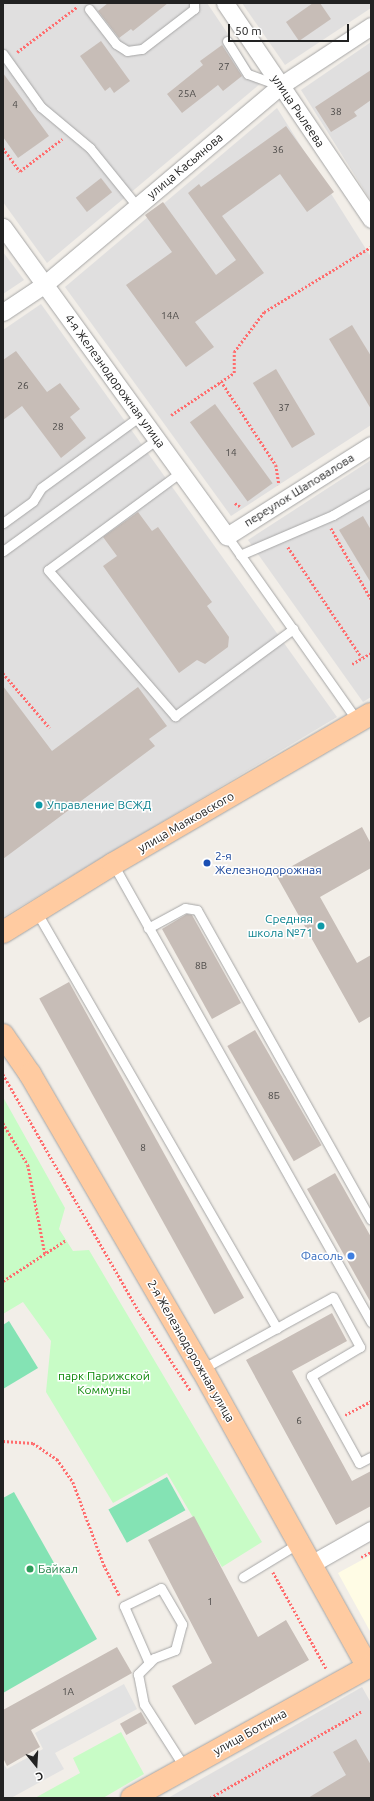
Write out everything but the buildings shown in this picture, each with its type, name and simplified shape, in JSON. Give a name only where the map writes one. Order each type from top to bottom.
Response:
[{"type":"main road","name":"улица Маяковского","points":[[3,932],[113,864],[365,718]]},
{"type":"main road","name":"2-я Железнодорожная улица","points":[[3,1035],[30,1074],[202,1369],[300,1543],[313,1563],[370,1669]]},
{"type":"main road","name":"улица Боткина","points":[[132,1798],[370,1669]]},
{"type":"street","name":"улица Рылеева","points":[[225,3],[371,219]]},
{"type":"street","name":"улица Касьянова","points":[[3,312],[45,284],[280,86],[371,26]]},
{"type":"street","name":"4-я Железнодорожная улица","points":[[3,227],[227,536]]},
{"type":"street","name":"переулок Шаповалова","points":[[227,536],[371,445]]},
{"type":"street","points":[[313,1563],[371,1530]]},
{"type":"lane","points":[[85,6],[116,44],[127,51],[142,49],[194,9],[194,3]]},
{"type":"lane","points":[[227,42],[248,74],[280,86]]},
{"type":"lane","points":[[5,56],[41,107],[90,148],[137,206]]},
{"type":"lane","points":[[3,523],[33,501],[41,488],[140,416]]},
{"type":"lane","points":[[3,551],[157,439]]},
{"type":"lane","points":[[181,472],[48,570],[175,716],[293,629]]},
{"type":"lane","points":[[240,555],[325,519],[371,493]]},
{"type":"lane","points":[[227,536],[293,629],[365,718]]},
{"type":"lane","points":[[113,864],[371,1322]]},
{"type":"lane","points":[[148,928],[185,908],[196,910],[371,1220]]},
{"type":"lane","points":[[36,911],[277,1329]]},
{"type":"lane","points":[[202,1369],[333,1297],[360,1347],[311,1376],[359,1463],[371,1456]]},
{"type":"lane","points":[[243,1577],[300,1543]]},
{"type":"lane","points":[[149,1664],[124,1606],[161,1588],[182,1624],[175,1650],[149,1664],[138,1674],[142,1701],[185,1768]]},
{"type":"path","points":[[5,56],[85,6]]},
{"type":"path","points":[[3,148],[20,171],[71,132]]},
{"type":"path","points":[[171,415],[234,373],[234,352],[264,312],[371,247]]},
{"type":"path","points":[[221,382],[276,465]]},
{"type":"path","points":[[325,519],[371,599]]},
{"type":"path","points":[[281,537],[362,658]]},
{"type":"path","points":[[352,664],[371,653]]},
{"type":"path","points":[[3,672],[50,728]]},
{"type":"path","points":[[3,1074],[143,1318],[193,1395]]},
{"type":"path","points":[[3,1123],[28,1165],[45,1253]]},
{"type":"path","points":[[3,1281],[66,1240]]},
{"type":"path","points":[[335,1420],[371,1401]]},
{"type":"path","points":[[3,1441],[33,1443],[56,1459],[73,1482],[104,1565],[124,1606]]},
{"type":"path","points":[[361,1557],[371,1552]]},
{"type":"path","points":[[267,1563],[319,1650],[327,1666],[324,1675]]},
{"type":"path","points":[[210,1798],[362,1711]]},
{"type":"shaded area","points":[[3,3],[207,3],[261,83],[47,263],[3,202]]},
{"type":"shaded area","points":[[242,3],[371,3],[371,8],[285,65]]},
{"type":"shaded area","points":[[371,42],[371,201],[301,90]]},
{"type":"shaded area","points":[[277,108],[371,257],[371,425],[231,516],[65,287]]},
{"type":"shaded area","points":[[3,252],[24,280],[3,294]]},
{"type":"shaded area","points":[[41,304],[337,717],[3,917],[3,330]]},
{"type":"shaded area","points":[[371,460],[371,697],[363,702],[248,540]]},
{"type":"shaded area","points":[[371,1555],[371,1633],[338,1573]]},
{"type":"shaded area","points":[[124,1684],[137,1709],[55,1753],[64,1769],[11,1798],[3,1798],[3,1763],[7,1769],[43,1749],[35,1733]]},
{"type":"shaded area","points":[[362,1687],[371,1703],[371,1798],[168,1798]]},
{"type":"green space","name":"парк Парижской Коммуны","points":[[3,1097],[65,1208],[59,1229],[73,1251],[89,1250],[262,1542],[222,1567],[167,1473],[113,1503],[46,1392],[51,1341],[23,1302],[3,1314]]},
{"type":"green space","points":[[9,1321],[38,1368],[3,1389],[3,1325]]},
{"type":"green space","points":[[167,1477],[185,1510],[127,1543],[108,1509]]},
{"type":"green space","name":"Байкал","points":[[14,1492],[97,1639],[3,1693],[3,1498]]},
{"type":"green space","points":[[121,1732],[144,1774],[103,1798],[35,1798],[80,1773],[73,1758]]},
{"type":"place","name":"Управление ВСЖД","points":[[39,805]]},
{"type":"place","name":"2-я Железнодорожная","points":[[207,863]]},
{"type":"place","name":"Средняя школа №71","points":[[321,926]]},
{"type":"place","name":"Фасоль","points":[[351,1256]]},
{"type":"place","name":"Байкал","points":[[30,1569]]}]
